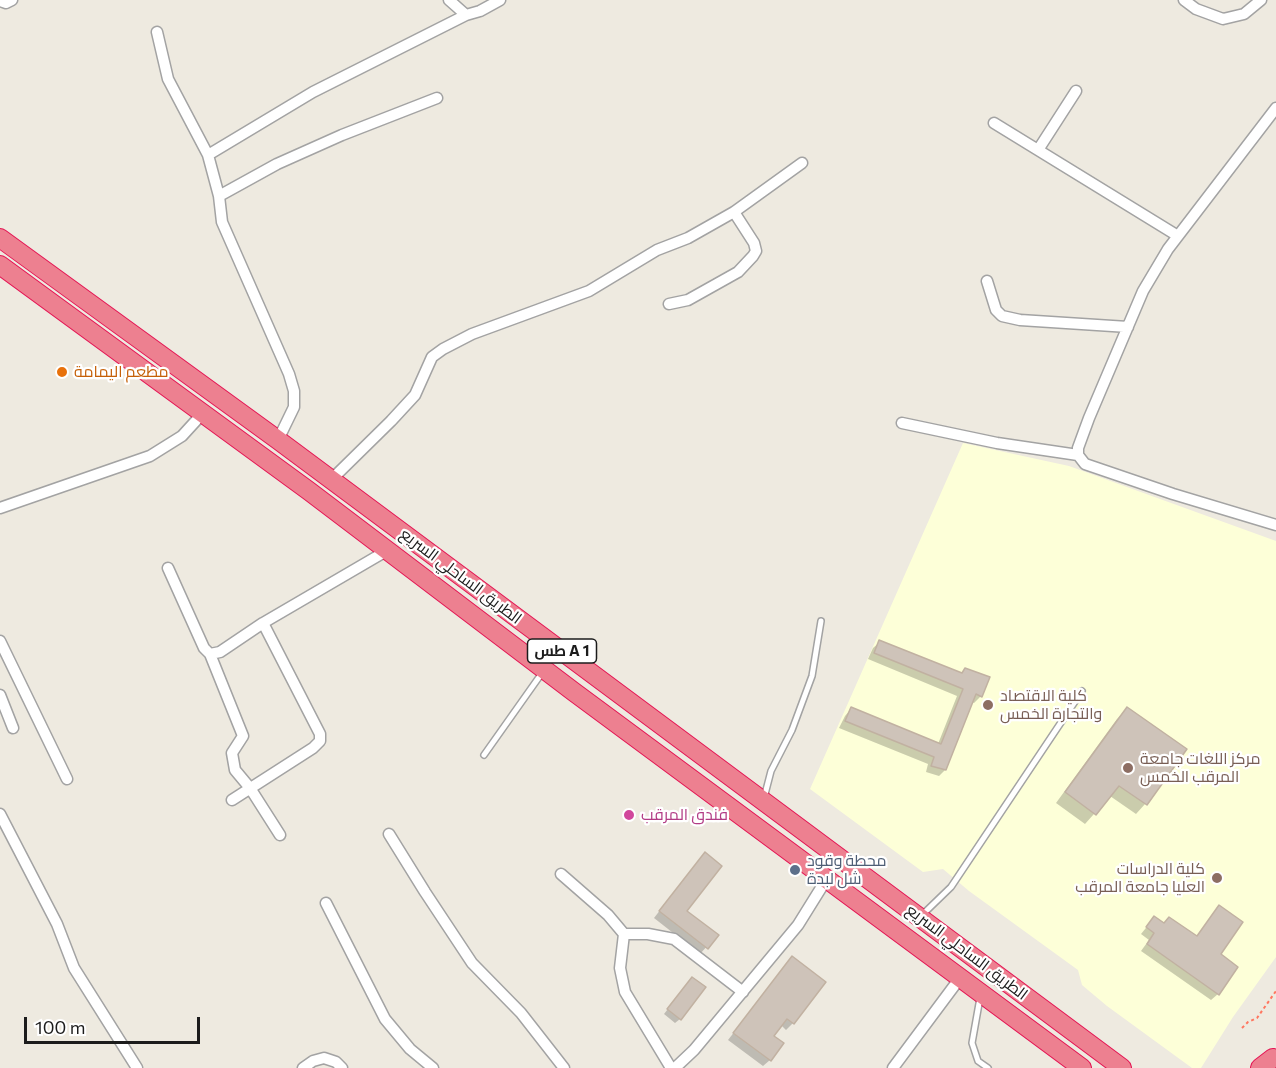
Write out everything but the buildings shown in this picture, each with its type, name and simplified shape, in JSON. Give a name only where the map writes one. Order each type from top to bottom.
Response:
[{"type":"highway","name":"الطريق الساحلي السريع","points":[[0,238],[278,440],[1122,1068]]},
{"type":"highway","name":"الطريق الساحلي السريع","points":[[0,265],[388,550],[544,670],[1082,1068]]},
{"type":"street","points":[[0,1],[6,3],[12,0]]},
{"type":"street","points":[[449,0],[466,15]]},
{"type":"street","points":[[208,155],[313,92],[466,15],[480,12],[500,0]]},
{"type":"street","points":[[1184,0],[1196,9],[1223,19],[1244,14],[1261,0]]},
{"type":"street","points":[[157,32],[168,79],[208,155],[219,196],[222,222],[289,374],[294,391],[294,407],[278,440]]},
{"type":"street","points":[[1038,150],[1076,91]]},
{"type":"street","points":[[219,196],[277,164],[342,135],[437,98]]},
{"type":"street","points":[[1276,108],[1178,236],[1143,291],[1078,448],[1078,455],[1085,464],[1276,525]]},
{"type":"street","points":[[994,123],[1178,236]]},
{"type":"street","points":[[331,480],[415,395],[432,357],[442,349],[472,334],[589,291],[657,250],[688,238],[734,212],[802,163]]},
{"type":"street","points":[[669,304],[688,300],[738,272],[753,256],[756,251],[754,243],[734,212]]},
{"type":"street","points":[[987,281],[996,310],[1002,316],[1020,320],[1128,327]]},
{"type":"street","points":[[0,508],[150,456],[182,436],[203,413]]},
{"type":"street","points":[[902,423],[997,443],[1078,455]]},
{"type":"street","points":[[210,654],[220,652],[263,623],[388,550]]},
{"type":"street","points":[[168,568],[204,648],[210,654],[243,736],[232,753],[235,770],[250,788],[280,835]]},
{"type":"street","points":[[232,800],[313,748],[320,741],[320,734],[263,623]]},
{"type":"street","points":[[0,641],[67,779]]},
{"type":"street","points":[[0,695],[13,728]]},
{"type":"street","points":[[0,814],[57,924],[74,968],[137,1068]]},
{"type":"street","points":[[389,834],[472,963],[521,1013],[564,1068]]},
{"type":"street","points":[[561,874],[608,915],[624,934],[620,968],[625,992],[673,1068],[694,1050],[798,925],[826,880]]},
{"type":"street","points":[[326,903],[385,1018],[410,1049],[434,1068]]},
{"type":"street","points":[[624,934],[648,934],[674,939],[743,992]]},
{"type":"street","points":[[893,1068],[960,978]]},
{"type":"street","points":[[303,1068],[313,1061],[324,1058],[336,1062],[342,1068]]},
{"type":"lane","points":[[763,801],[771,771],[792,730],[812,676],[821,621]]},
{"type":"lane","points":[[484,755],[544,670]]},
{"type":"lane","points":[[920,918],[951,886],[1082,691]]},
{"type":"lane","points":[[981,993],[972,1043],[978,1060],[988,1068]]},
{"type":"path","points":[[1242,1028],[1257,1018],[1276,990]]},
{"type":"shaded area","name":"كلية الاقتصاد والتجارة الخمس","points":[[963,443],[1069,466],[1276,541],[1276,957],[1233,1017],[1201,1068],[1192,1068],[1107,1006],[1082,985],[1078,970],[969,891],[943,869],[923,872],[810,789]]},
{"type":"place","name":"مطعم اليمامة","points":[[62,372]]},
{"type":"place","name":"كلية الاقتصاد والتجارة الخمس","points":[[988,705]]},
{"type":"place","name":"مركز اللغات جامعة المرقب الخمس","points":[[1128,768]]},
{"type":"place","name":"فندق المرقب","points":[[629,815]]},
{"type":"place","name":"محطة وقود شل لبدة","points":[[795,870]]},
{"type":"place","name":"كلية الدراسات العليا جامعة المرقب","points":[[1217,878]]}]
